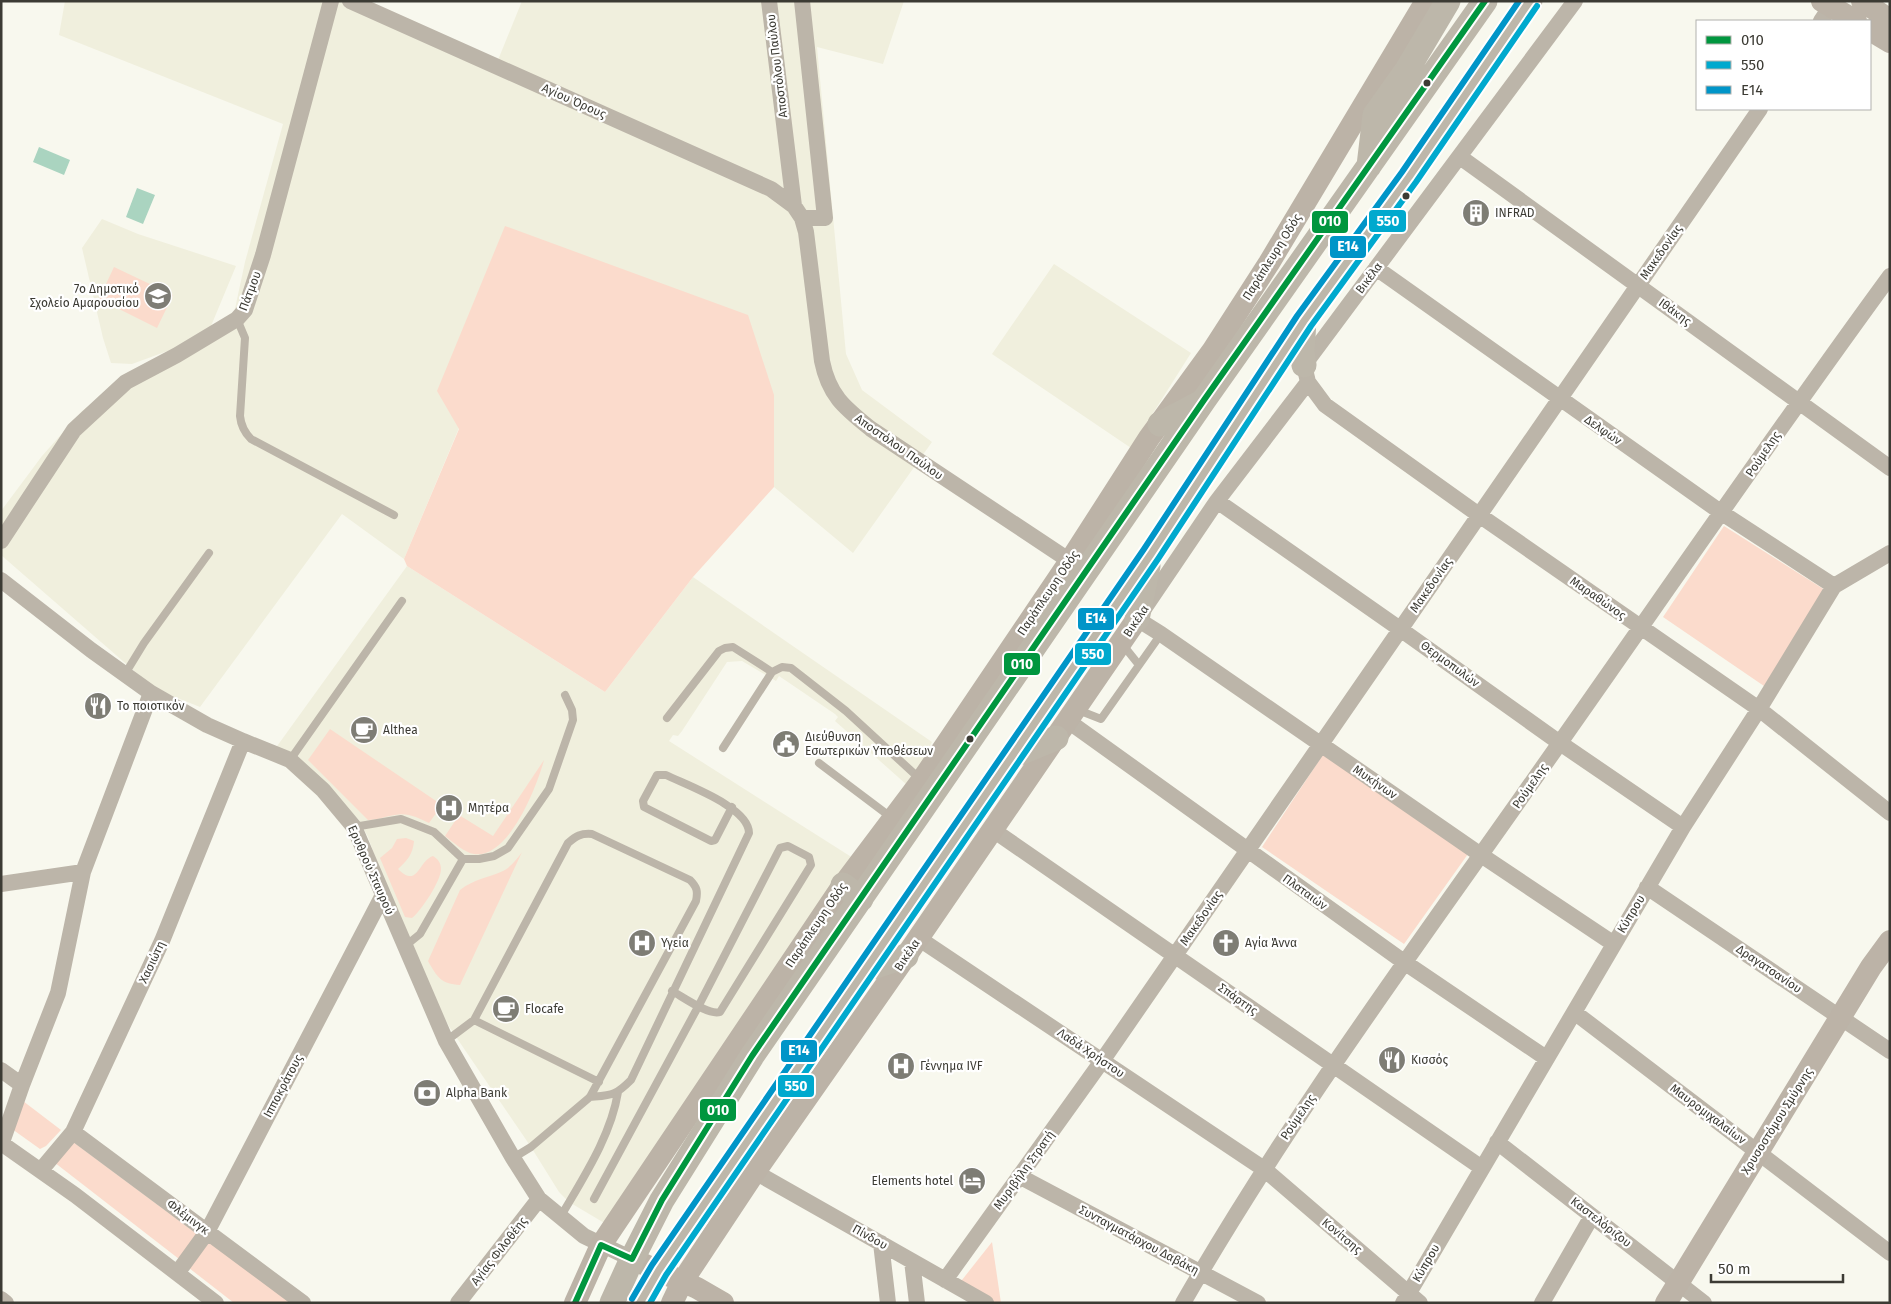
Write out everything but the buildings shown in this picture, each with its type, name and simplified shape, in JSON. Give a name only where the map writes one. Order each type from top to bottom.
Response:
[{"type":"main road","points":[[1368,168],[1375,115],[1407,70],[1448,1]]},
{"type":"main road","points":[[612,1303],[662,1200],[852,892],[1204,400],[1485,1]]},
{"type":"main road","points":[[640,1303],[659,1270],[1150,554],[1304,321],[1409,178],[1530,1]]},
{"type":"main road","points":[[1304,321],[1302,352],[1306,374]]},
{"type":"main road","points":[[1160,424],[1204,400]]},
{"type":"main road","points":[[1137,620],[1150,554]]},
{"type":"main road","points":[[1012,756],[1066,723]]},
{"type":"main road","points":[[866,969],[912,947]]},
{"type":"street","name":"Πάτμου","points":[[1,540],[74,430],[86,418],[126,382],[177,355],[237,319],[245,310],[263,255],[332,1]]},
{"type":"street","name":"Αγίου Όρους","points":[[350,1],[771,189],[798,212]]},
{"type":"street","name":"Αποστόλου Παύλου","points":[[769,1],[798,212],[806,232],[822,361],[825,377],[832,393],[846,410],[871,429],[1070,561]]},
{"type":"street","points":[[798,212],[825,218],[802,1]]},
{"type":"street","name":"Παράπλευρη Οδός","points":[[575,1303],[602,1245],[852,892],[893,819],[922,780],[1160,424],[1213,350],[1269,263],[1390,64],[1426,1]]},
{"type":"street","name":"Βικέλα","points":[[672,1303],[682,1282],[755,1172],[993,830],[1217,501],[1306,374],[1376,268],[1576,1]]},
{"type":"street","points":[[1862,1],[1890,20]]},
{"type":"street","points":[[1824,10],[1853,20]]},
{"type":"street","points":[[1871,31],[1890,42]]},
{"type":"street","name":"Μακεδονίας","points":[[1102,1061],[1759,110]]},
{"type":"street","name":"Ιθάκης","points":[[1460,157],[1890,468]]},
{"type":"street","name":"Δελφών","points":[[1376,268],[1722,513],[1834,586]]},
{"type":"street","name":"Ρούμελης","points":[[1183,1303],[1264,1169],[1333,1065],[1642,628],[1798,402],[1890,276]]},
{"type":"street","name":"Μαραθώνος","points":[[1306,374],[1325,405],[1479,515],[1759,709],[1890,813]]},
{"type":"street","name":"Θερμοπυλών","points":[[1217,501],[1560,743],[1683,827]]},
{"type":"street","name":"Κύπρου","points":[[1411,1299],[1482,1168],[1683,827],[1759,709],[1834,586],[1890,553]]},
{"type":"street","name":"Ερυθρού Σταυρού","points":[[1,580],[151,693],[207,725],[290,760],[323,790],[354,827],[446,1041],[513,1158],[539,1199],[584,1236],[632,1259]]},
{"type":"street","name":"Μυκήνων","points":[[1137,620],[1161,634],[1481,856],[1614,944]]},
{"type":"street","points":[[151,693],[83,872],[58,993],[22,1085],[2,1144],[178,1272],[216,1303]]},
{"type":"street","name":"Πλαταιών","points":[[1066,723],[1404,962],[1546,1058]]},
{"type":"street","name":"Χασιώτη","points":[[40,1170],[73,1132],[162,941],[242,741]]},
{"type":"street","name":"Σπάρτης","points":[[993,830],[1482,1168]]},
{"type":"street","points":[[1,884],[83,872]]},
{"type":"street","name":"Δραγατσανίου","points":[[1647,888],[1890,1051]]},
{"type":"street","name":"Ιπποκράτους","points":[[178,1272],[207,1232],[383,895]]},
{"type":"street","name":"Χρυσοστόμου Σμύρνης","points":[[1666,1303],[1871,967],[1890,941]]},
{"type":"street","name":"Λαδά Χρήστου","points":[[912,947],[1102,1061],[1264,1169]]},
{"type":"street","name":"Μαυρομιχαλαίων","points":[[1574,1012],[1890,1252]]},
{"type":"street","name":"Μυριβήλη Στρατή","points":[[945,1280],[1102,1061]]},
{"type":"street","points":[[1,1070],[22,1085]]},
{"type":"street","name":"Φλέμινγκ","points":[[73,1132],[303,1303]]},
{"type":"street","name":"Καστελόριζου","points":[[1497,1142],[1704,1303]]},
{"type":"street","name":"Κονίτσης","points":[[1264,1169],[1411,1299]]},
{"type":"street","name":"Πίνδου","points":[[755,1172],[986,1303]]},
{"type":"street","name":"Συνταγματάρχου Δαβάκη","points":[[1019,1176],[1258,1303]]},
{"type":"street","name":"Αγίας Φιλοθέης","points":[[458,1303],[539,1199]]},
{"type":"street","points":[[1542,1303],[1592,1216]]},
{"type":"street","points":[[881,1243],[888,1303]]},
{"type":"street","points":[[632,1259],[697,1288],[723,1303]]},
{"type":"street","points":[[912,1261],[917,1303]]},
{"type":"street","points":[[1,1299],[6,1303]]},
{"type":"lane","points":[[237,319],[245,338],[240,416],[241,426],[245,433],[251,439],[394,515]]},
{"type":"lane","points":[[125,674],[144,643],[209,553]]},
{"type":"lane","points":[[290,760],[402,601]]},
{"type":"lane","points":[[1066,723],[1100,719],[1161,634]]},
{"type":"lane","points":[[1121,643],[1139,665]]},
{"type":"lane","points":[[668,718],[719,652],[725,648],[732,647],[772,672]]},
{"type":"lane","points":[[724,748],[772,672],[782,667],[791,668],[846,711],[922,780]]},
{"type":"lane","points":[[354,827],[401,819],[434,832],[463,859],[479,859],[494,856],[508,848],[549,789],[573,720],[572,710],[565,695]]},
{"type":"lane","points":[[819,764],[893,819]]},
{"type":"lane","points":[[590,1097],[605,1096],[618,1092],[631,1080],[749,833],[748,825],[732,807],[661,774],[656,775],[643,801],[644,807],[711,841],[715,840],[732,807]]},
{"type":"lane","points":[[446,1041],[474,1020],[568,843],[577,836],[584,833],[592,834],[690,880],[695,885],[698,892],[696,901],[590,1097],[532,1147],[513,1158]]},
{"type":"lane","points":[[594,1199],[699,1005],[780,848],[788,846],[809,857],[811,865],[720,1012],[712,1013],[699,1005],[672,991]]},
{"type":"lane","points":[[404,947],[420,934],[463,859]]},
{"type":"lane","points":[[474,1020],[599,1082]]},
{"type":"lane","points":[[561,1216],[578,1188],[613,1117],[618,1092]]},
{"type":"shaded area","points":[[65,1],[365,1],[498,60],[522,1],[904,1],[883,64],[817,47],[846,354],[862,390],[932,442],[853,553],[774,487],[774,395],[459,428],[404,559],[342,514],[200,707],[155,689],[1,555],[1,511],[42,456],[82,411],[127,379],[233,318],[245,262],[283,124],[59,35]]},
{"type":"shaded area","points":[[39,147],[70,160],[64,175],[33,162]]},
{"type":"shaded area","points":[[137,188],[155,195],[143,224],[126,217]]},
{"type":"shaded area","name":"7ο Δημοτικό Σχολείο Αμαρουσίου","points":[[102,219],[138,234],[236,266],[211,326],[173,349],[132,364],[111,363],[103,338],[82,248]]},
{"type":"shaded area","points":[[505,226],[748,315],[774,395],[774,487],[693,577],[605,692],[407,566],[404,559],[459,429],[437,391]]},
{"type":"shaded area","points":[[1054,264],[1191,353],[1131,448],[992,354]]},
{"type":"shaded area","points":[[114,267],[173,295],[157,328],[99,299]]},
{"type":"shaded area","points":[[1724,526],[1825,590],[1764,686],[1663,617]]},
{"type":"shaded area","name":"Υγεία","points":[[407,566],[605,692],[693,577],[932,742],[916,774],[907,785],[835,721],[838,717],[835,714],[779,676],[776,681],[742,661],[727,662],[682,731],[678,736],[673,735],[669,741],[853,858],[606,1224],[569,1202],[559,1192],[531,1147],[450,1028],[425,984],[397,919],[368,837],[359,820],[314,775],[275,749]]},
{"type":"shaded area","points":[[330,729],[442,805],[429,823],[417,817],[404,814],[368,820],[308,760]]},
{"type":"shaded area","points":[[1324,753],[1468,854],[1404,944],[1262,847]]},
{"type":"shaded area","points":[[544,760],[520,819],[499,845],[487,852],[474,854],[463,849],[445,836],[459,815],[493,836]]},
{"type":"shaded area","points":[[406,838],[414,841],[412,850],[407,860],[398,869],[410,876],[414,875],[433,856],[439,861],[441,867],[438,881],[425,903],[412,918],[405,917],[380,858],[392,848],[397,839]]},
{"type":"shaded area","points":[[522,852],[460,985],[448,983],[440,979],[428,961],[460,890],[465,886],[506,869],[514,863]]},
{"type":"shaded area","points":[[23,1101],[61,1130],[46,1146],[40,1149],[12,1129]]},
{"type":"shaded area","points":[[68,1138],[197,1234],[179,1259],[50,1159]]},
{"type":"shaded area","points":[[210,1241],[291,1303],[234,1303],[189,1268]]},
{"type":"shaded area","points":[[992,1242],[1001,1303],[991,1303],[958,1285]]},
{"type":"transit line","name":"010","points":[[575,1303],[601,1245],[632,1259],[662,1200],[752,1056],[1204,400],[1485,1]]},
{"type":"transit line","name":"Ε14","points":[[632,1299],[652,1265],[1144,549],[1297,316],[1402,172],[1519,1]]},
{"type":"transit line","name":"550","points":[[650,1303],[666,1275],[1158,559],[1311,326],[1416,182],[1537,6]]},
{"type":"place","name":"INFRAD","points":[[1476,213]]},
{"type":"place","name":"7ο Δημοτικό Σχολείο Αμαρουσίου","points":[[158,296]]},
{"type":"place","name":"Το ποιοτικόν","points":[[98,706]]},
{"type":"place","name":"Althea","points":[[364,730]]},
{"type":"place","name":"Διεύθυνση Εσωτερικών Υποθέσεων","points":[[786,744]]},
{"type":"place","name":"Μητέρα","points":[[449,808]]},
{"type":"place","name":"Υγεία","points":[[642,943]]},
{"type":"place","name":"Αγία Άννα","points":[[1226,943]]},
{"type":"place","name":"Flocafe","points":[[506,1009]]},
{"type":"place","name":"Κισσός","points":[[1392,1060]]},
{"type":"place","name":"Γέννημα IVF","points":[[901,1066]]},
{"type":"place","name":"Alpha Bank","points":[[427,1093]]},
{"type":"place","name":"Elements hotel","points":[[972,1181]]}]
